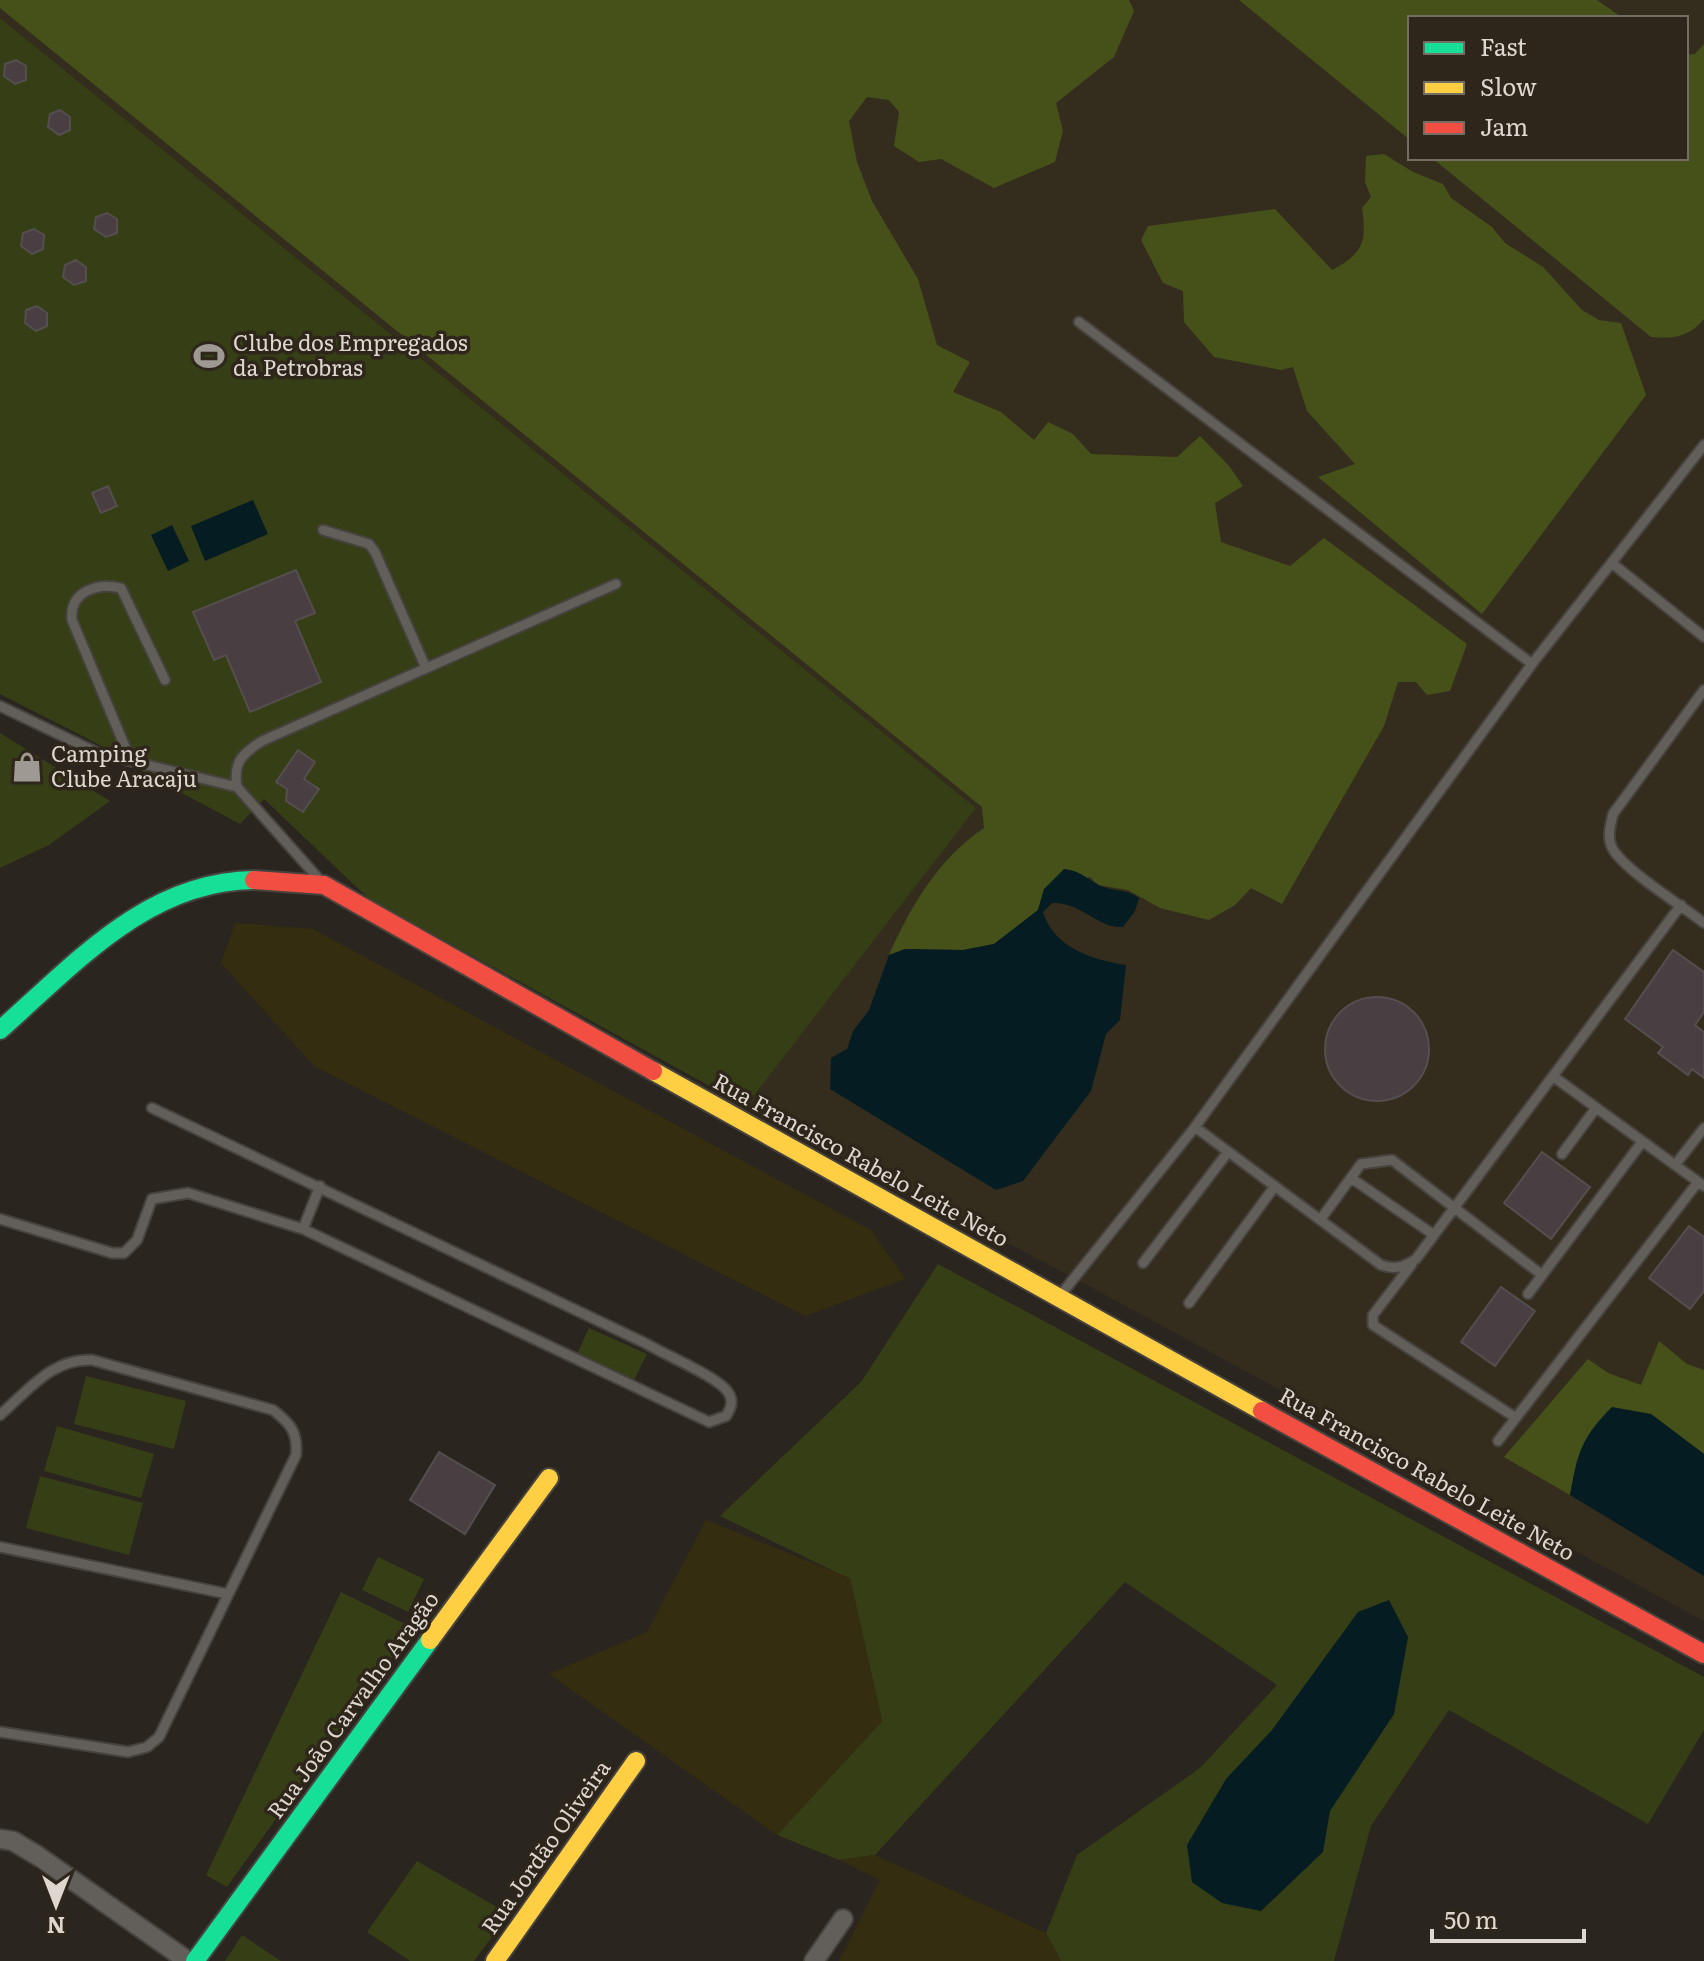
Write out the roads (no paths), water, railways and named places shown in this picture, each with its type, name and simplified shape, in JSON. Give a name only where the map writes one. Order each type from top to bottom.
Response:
[{"type":"street","name":"Rua Francisco Rabelo Leite Neto","points":[[0,1030],[126,921],[163,898],[218,882],[280,880],[324,885],[1057,1299],[1704,1654]]},
{"type":"street","name":"Rua João Carvalho Aragão","points":[[195,1961],[549,1478]]},
{"type":"street","name":"Rua Jordão Oliveira","points":[[495,1961],[636,1761]]},
{"type":"street","points":[[2,1839],[38,1856],[188,1961]]},
{"type":"street","points":[[814,1961],[843,1919]]},
{"type":"lane","points":[[1079,322],[1532,664]]},
{"type":"lane","points":[[1057,1299],[1195,1127],[1532,664],[1704,445]]},
{"type":"lane","points":[[323,530],[369,544],[375,552],[426,668]]},
{"type":"lane","points":[[1613,564],[1704,637]]},
{"type":"lane","points":[[324,885],[237,787],[234,770],[241,755],[262,741],[616,584]]},
{"type":"lane","points":[[131,761],[72,620],[74,602],[86,590],[100,586],[121,588],[165,680]]},
{"type":"lane","points":[[1704,690],[1613,814],[1608,833],[1613,850],[1704,923]]},
{"type":"lane","points":[[0,706],[98,753],[237,787]]},
{"type":"lane","points":[[1516,1418],[1373,1325],[1373,1315],[1681,905]]},
{"type":"lane","points":[[1498,1441],[1701,1184],[1554,1077]]},
{"type":"lane","points":[[0,1219],[112,1253],[124,1253],[137,1240],[152,1199],[188,1193],[303,1229],[709,1422],[719,1421],[731,1406],[730,1396],[721,1385],[647,1344],[152,1108]]},
{"type":"lane","points":[[1562,1154],[1596,1108]]},
{"type":"lane","points":[[1195,1127],[1381,1265],[1394,1269],[1416,1259]]},
{"type":"lane","points":[[1675,1165],[1704,1128]]},
{"type":"lane","points":[[1528,1294],[1642,1142]]},
{"type":"lane","points":[[1143,1263],[1228,1152]]},
{"type":"lane","points":[[1320,1220],[1361,1164],[1392,1160],[1542,1275]]},
{"type":"lane","points":[[1351,1178],[1434,1235]]},
{"type":"lane","points":[[303,1229],[320,1186]]},
{"type":"lane","points":[[1189,1303],[1275,1186]]},
{"type":"lane","points":[[0,1415],[55,1367],[71,1359],[118,1366],[273,1410],[289,1423],[297,1438],[296,1455],[159,1737],[147,1747],[128,1752],[0,1732]]},
{"type":"lane","points":[[0,1547],[228,1594]]},
{"type":"water","points":[[253,500],[268,534],[205,561],[191,526]]},
{"type":"water","points":[[172,525],[189,561],[168,571],[151,535]]},
{"type":"water","points":[[1064,869],[1080,873],[1101,886],[1139,898],[1135,911],[1123,927],[1106,924],[1063,904],[1052,903],[1043,912],[1048,924],[1065,943],[1088,956],[1126,965],[1120,1020],[1106,1034],[1091,1091],[1023,1181],[996,1190],[830,1089],[831,1058],[847,1049],[853,1031],[869,1010],[889,955],[905,949],[963,950],[994,944],[1038,910],[1044,889]]},
{"type":"water","points":[[1612,1407],[1651,1414],[1704,1454],[1704,1576],[1570,1495],[1582,1446]]},
{"type":"water","points":[[1389,1600],[1408,1637],[1394,1714],[1330,1811],[1323,1852],[1261,1911],[1222,1903],[1192,1882],[1187,1845],[1226,1779],[1272,1730],[1358,1612]]},
{"type":"place","name":"Clube dos Empregados da Petrobras","points":[[209,356]]},
{"type":"place","name":"Camping Clube Aracaju","points":[[27,767]]}]
